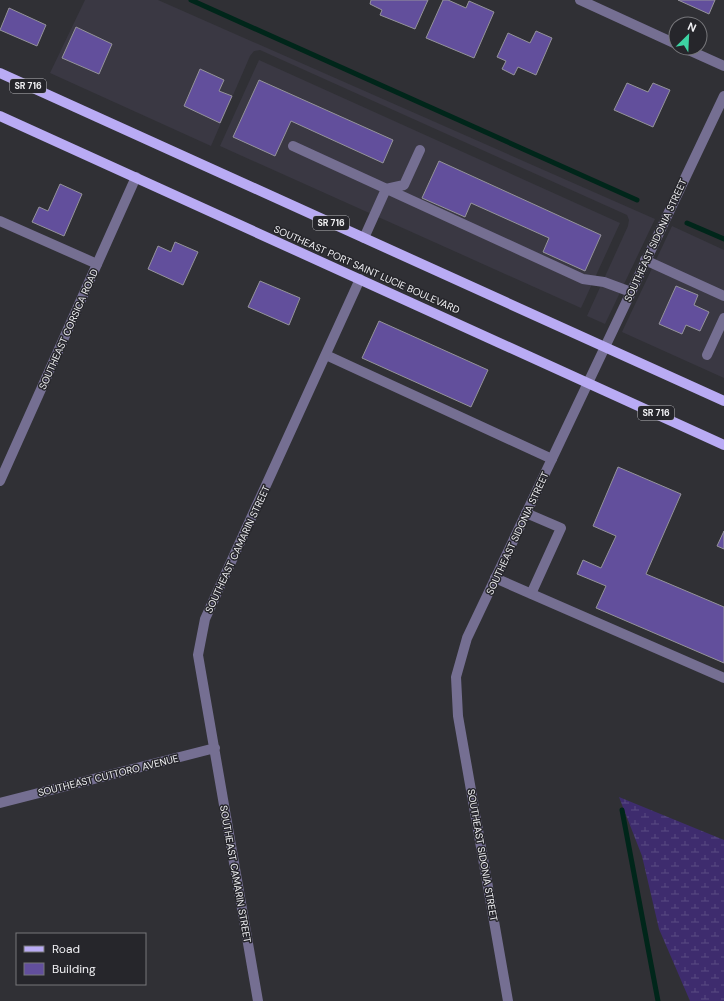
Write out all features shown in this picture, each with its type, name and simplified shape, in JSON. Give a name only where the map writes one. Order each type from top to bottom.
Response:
[{"type":"main road","name":"SR 716","points":[[0,73],[724,401]]},
{"type":"main road","name":"SOUTHEAST PORT SAINT LUCIE BOULEVARD","points":[[0,116],[724,444]]},
{"type":"street","points":[[580,0],[668,40]]},
{"type":"street","points":[[702,56],[724,66]]},
{"type":"street","name":"SOUTHEAST SIDONIA STREET","points":[[508,1001],[458,716],[456,677],[467,638],[724,96]]},
{"type":"street","points":[[293,146],[583,279],[604,282],[631,292]]},
{"type":"street","points":[[386,189],[404,185],[420,150]]},
{"type":"street","name":"SOUTHEAST CORSICA ROAD","points":[[0,481],[136,177]]},
{"type":"street","points":[[364,238],[386,189]]},
{"type":"street","points":[[0,221],[97,264]]},
{"type":"street","points":[[646,260],[724,296]]},
{"type":"street","name":"SOUTHEAST CAMARIN STREET","points":[[258,1001],[198,655],[205,619],[360,279]]},
{"type":"street","points":[[707,356],[724,318]]},
{"type":"street","points":[[326,355],[552,459]]},
{"type":"street","points":[[526,513],[561,528],[531,594]]},
{"type":"street","points":[[495,578],[724,678]]},
{"type":"street","name":"SOUTHEAST CUTTORO AVENUE","points":[[0,803],[215,748]]},
{"type":"shaded area","points":[[85,0],[158,0],[655,219],[605,324],[587,316],[628,226],[629,220],[627,215],[260,50],[254,51],[250,56],[211,146],[50,73]]},
{"type":"shaded area","points":[[259,60],[620,223],[581,308],[220,146]]},
{"type":"shaded area","points":[[672,226],[724,250],[724,378],[622,332]]},
{"type":"green space","points":[[619,797],[724,840],[724,1001],[690,1001],[659,929],[642,856]]},
{"type":"building","points":[[371,0],[428,0],[415,29],[380,15],[382,10],[370,4]]},
{"type":"building","points":[[443,0],[448,0],[466,8],[469,1],[494,12],[474,58],[426,38]]},
{"type":"building","points":[[678,0],[715,0],[709,14]]},
{"type":"building","points":[[9,8],[46,25],[37,46],[0,30]]},
{"type":"building","points":[[76,27],[112,44],[99,74],[62,58]]},
{"type":"building","points":[[536,31],[552,38],[536,75],[518,67],[514,75],[502,69],[506,61],[497,57],[508,33],[530,43]]},
{"type":"building","points":[[200,69],[224,80],[219,91],[232,96],[220,123],[184,106]]},
{"type":"building","points":[[259,80],[393,140],[383,163],[291,121],[275,156],[233,137]]},
{"type":"building","points":[[627,83],[648,92],[653,83],[670,90],[653,127],[614,110]]},
{"type":"building","points":[[439,161],[601,235],[585,271],[543,252],[549,238],[471,203],[465,217],[422,198]]},
{"type":"building","points":[[60,184],[82,194],[64,236],[32,222],[39,207],[48,211]]},
{"type":"building","points":[[175,242],[198,252],[183,285],[148,269],[158,246],[171,252]]},
{"type":"building","points":[[260,281],[300,298],[289,325],[248,307]]},
{"type":"building","points":[[676,286],[698,295],[694,305],[709,312],[700,331],[686,325],[682,334],[659,324]]},
{"type":"building","points":[[379,321],[488,370],[471,407],[362,358]]},
{"type":"building","points":[[618,467],[681,494],[646,574],[724,607],[724,663],[596,608],[606,586],[577,574],[583,560],[601,568],[616,536],[593,526]]},
{"type":"building","points":[[724,531],[724,549],[717,546]]},
{"type":"waterway","points":[[191,0],[637,200]]},
{"type":"waterway","points":[[687,223],[724,239]]},
{"type":"waterway","points":[[622,810],[658,1001]]}]
